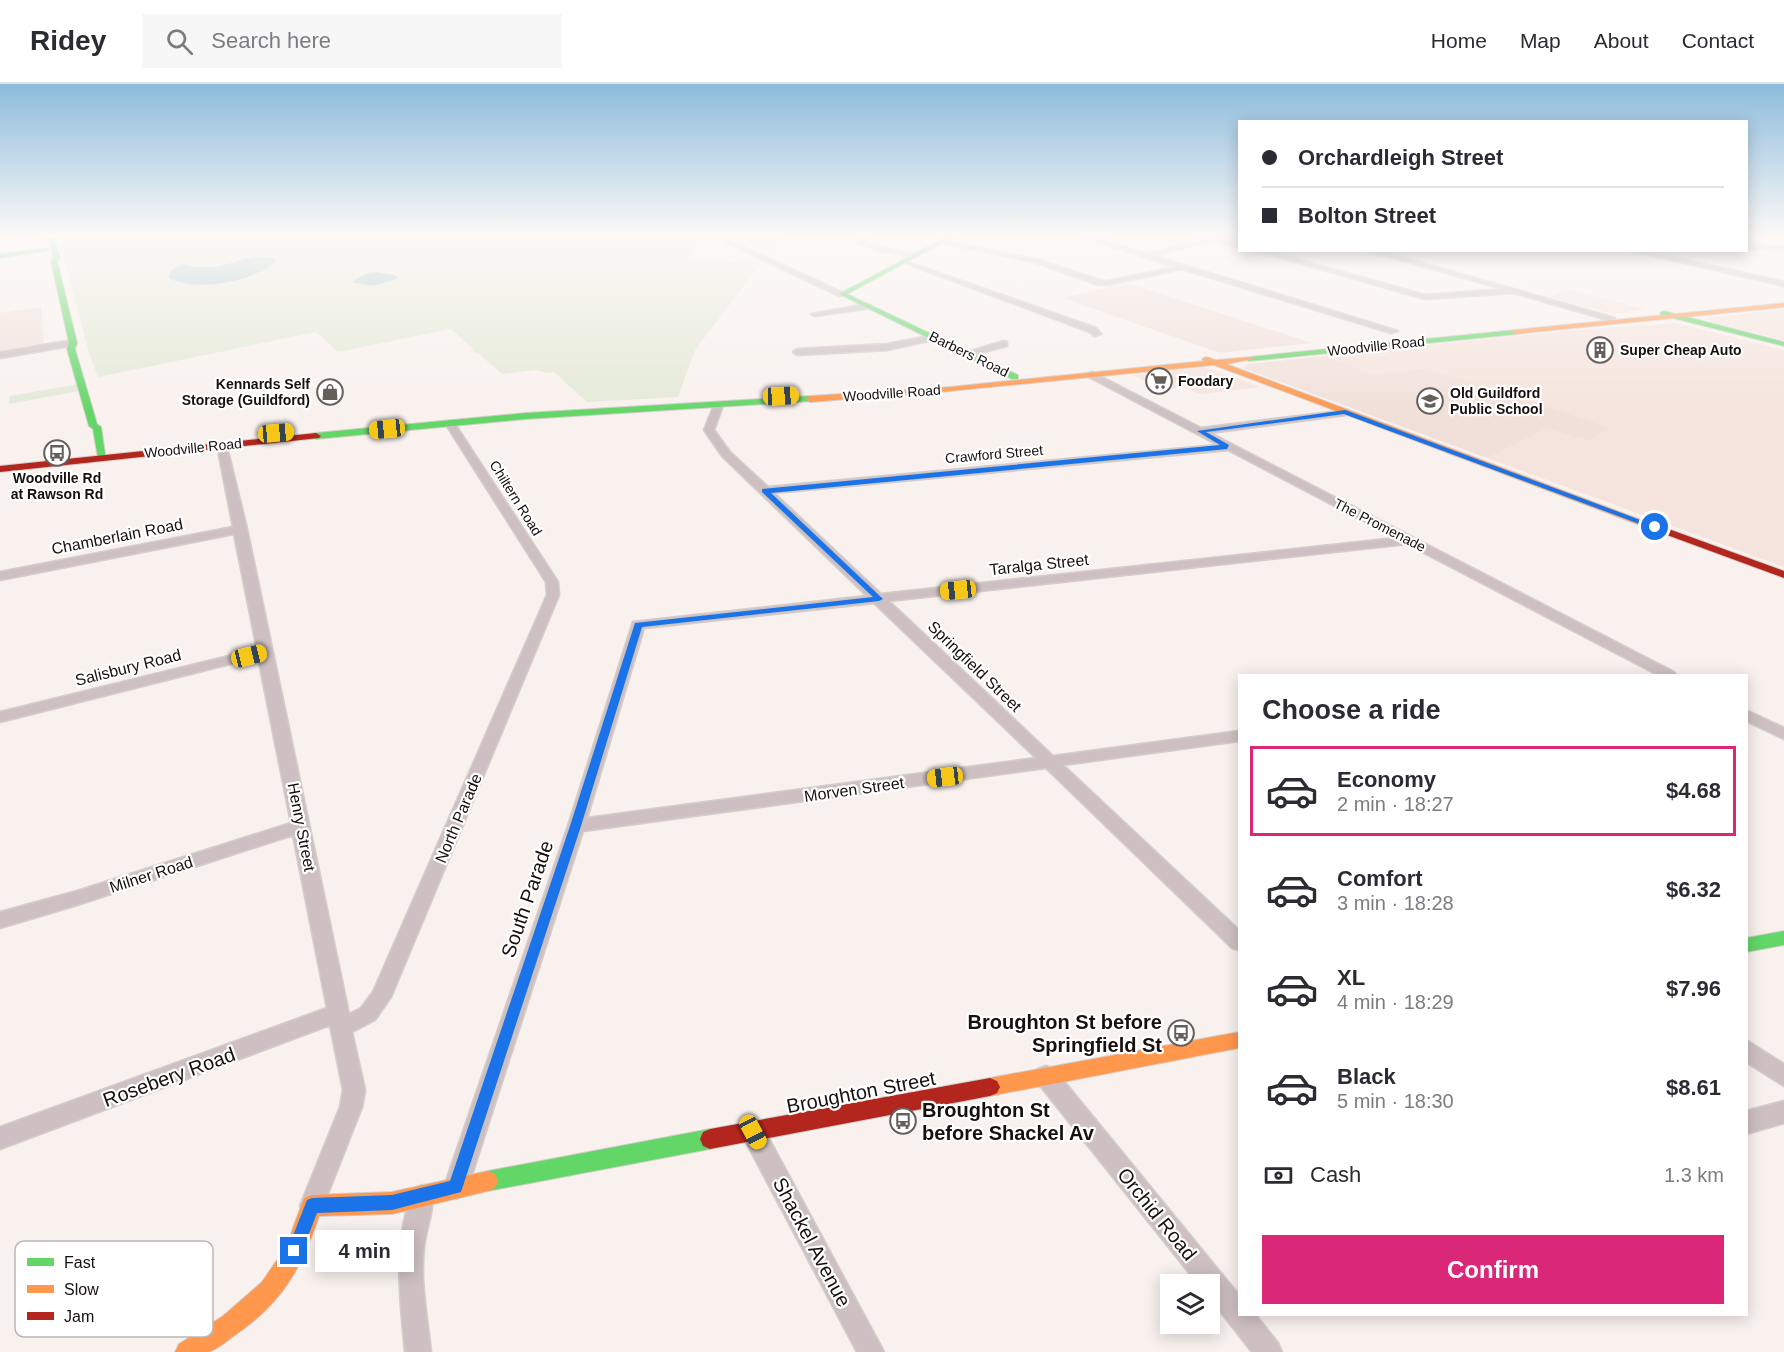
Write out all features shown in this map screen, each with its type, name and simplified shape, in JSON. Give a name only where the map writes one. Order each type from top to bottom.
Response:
[{"type":"main road","points":[[62,294],[73,344],[71,349],[93,426],[97,427],[103,455]]},
{"type":"main road","name":"Barbers Road","points":[[842,294],[1015,377]]},
{"type":"main road","name":"Woodville Road","points":[[709,404],[1209,361],[1784,303]]},
{"type":"main road","points":[[1670,315],[1784,344]]},
{"type":"main road","name":"Woodville Road","points":[[0,469],[103,455],[530,410],[709,404],[950,389],[1611,318],[1670,315]]},
{"type":"main road","points":[[1209,361],[1784,575]]},
{"type":"main road","name":"Woodville Road","points":[[0,463],[660,406]]},
{"type":"main road","points":[[1748,945],[1784,938]]},
{"type":"main road","name":"Broughton Street","points":[[312,1206],[392,1203],[456,1187],[1238,1040]]},
{"type":"main road","points":[[213,1336],[237,1322],[272,1289],[291,1261],[312,1206]]},
{"type":"main road","points":[[187,1352],[212,1337]]},
{"type":"street","points":[[1002,294],[1093,330],[1097,334]]},
{"type":"street","points":[[1272,294],[1394,331]]},
{"type":"street","points":[[1415,294],[1435,298],[1477,294]]},
{"type":"street","points":[[1523,294],[1611,318]]},
{"type":"street","points":[[815,314],[867,306]]},
{"type":"street","points":[[797,352],[887,347],[935,338]]},
{"type":"street","points":[[0,355],[73,344]]},
{"type":"street","points":[[968,353],[987,346],[1004,344]]},
{"type":"street","name":"The Promenade","points":[[1092,375],[1666,674]]},
{"type":"street","name":"Springfield Street","points":[[709,404],[712,436],[726,454],[1238,941]]},
{"type":"street","points":[[1200,431],[1345,412]]},
{"type":"street","name":"Chiltern Road","points":[[450,423],[552,582],[553,591]]},
{"type":"street","name":"Henry Street","points":[[222,445],[302,826],[354,1090],[351,1107],[312,1206]]},
{"type":"street","name":"Crawford Street","points":[[765,491],[1227,447]]},
{"type":"street","name":"Chamberlain Road","points":[[0,576],[241,529]]},
{"type":"street","name":"Taralga Street","points":[[638,625],[1408,540]]},
{"type":"street","name":"North Parade","points":[[340,1021],[368,1014],[381,997],[549,606],[553,591]]},
{"type":"street","name":"South Parade","points":[[456,1187],[576,826],[638,625]]},
{"type":"street","name":"Salisbury Road","points":[[0,717],[266,651]]},
{"type":"street","points":[[1748,716],[1784,734]]},
{"type":"street","name":"Morven Street","points":[[576,826],[1238,736]]},
{"type":"street","name":"Milner Road","points":[[0,920],[77,898],[302,826]]},
{"type":"street","name":"Rosebery Road","points":[[0,1138],[340,1021]]},
{"type":"street","points":[[1748,1051],[1784,1076]]},
{"type":"street","name":"Orchid Road","points":[[1046,1076],[1238,1314]]},
{"type":"street","points":[[1748,1122],[1784,1112]]},
{"type":"street","name":"Shackel Avenue","points":[[753,1132],[871,1352]]},
{"type":"street","points":[[418,1352],[413,1305],[411,1249],[422,1197]]},
{"type":"street","name":"Orchid Road","points":[[1240,1316],[1269,1352]]},
{"type":"shaded area","points":[[1080,294],[1162,294],[1312,343],[1220,353],[1063,298]]},
{"type":"shaded area","points":[[1556,294],[1587,294],[1645,309],[1614,314],[1549,297]]},
{"type":"shaded area","points":[[41,307],[44,343],[0,350],[0,313]]},
{"type":"shaded area","points":[[1784,309],[1784,340],[1712,322],[1705,318]]},
{"type":"shaded area","points":[[1676,323],[1784,350],[1784,567],[1487,458],[1547,427],[1588,441],[1427,368],[1374,374],[1324,356],[1575,330]]},
{"type":"shaded area","name":"Old Guildford Public School","points":[[1324,356],[1374,374],[1427,368],[1610,428],[1588,441],[1547,428],[1487,458],[1243,368],[1248,364]]},
{"type":"shaded area","points":[[1204,367],[1261,387],[1201,394],[1182,387],[1162,390],[1132,375]]},
{"type":"green space","points":[[74,294],[738,294],[695,350],[678,397],[587,402],[554,372],[536,370],[502,374],[479,354],[473,352],[473,349],[451,329],[338,352],[316,332],[98,377],[89,353]]},
{"type":"green space","points":[[79,384],[79,391],[9,404],[10,396]]},
{"type":"traffic: fast","points":[[62,294],[73,343],[71,349],[93,426],[97,427],[103,458]]},
{"type":"traffic: fast","points":[[842,294],[1015,377]]},
{"type":"traffic: fast","points":[[1664,313],[1784,344]]},
{"type":"traffic: fast","points":[[1249,359],[1515,332]]},
{"type":"traffic: fast","points":[[316,436],[526,416],[810,399]]},
{"type":"traffic: fast","points":[[1748,945],[1784,938]]},
{"type":"traffic: fast","points":[[488,1181],[710,1139]]},
{"type":"traffic: slow","points":[[1515,332],[1784,305]]},
{"type":"traffic: slow","points":[[1206,359],[1652,526]]},
{"type":"traffic: slow","points":[[810,399],[950,389],[1249,359]]},
{"type":"traffic: slow","points":[[990,1087],[1238,1040]]},
{"type":"traffic: slow","points":[[213,1336],[245,1314],[281,1277],[294,1255],[312,1206],[392,1203],[488,1181]]},
{"type":"traffic: slow","points":[[187,1352],[212,1337]]},
{"type":"traffic: jam","points":[[0,469],[316,436]]},
{"type":"traffic: jam","points":[[1652,526],[1784,575]]},
{"type":"traffic: jam","points":[[710,1139],[990,1087]]},
{"type":"place","name":"Super Cheap Auto","points":[[1600,350]]},
{"type":"place","name":"Foodary","points":[[1159,381]]},
{"type":"place","name":"Kennards Self Storage (Guildford)","points":[[330,392]]},
{"type":"place","name":"Old Guildford Public School","points":[[1430,401]]},
{"type":"place","name":"Woodville Rd at Rawson Rd","points":[[57,453]]},
{"type":"place","name":"Broughton St before Springfield St","points":[[1181,1033]]},
{"type":"place","name":"Broughton St before Shackel Av","points":[[903,1121]]},
{"type":"route","points":[[294,1251],[312,1206],[392,1203],[456,1187],[576,826],[638,625],[879,599],[765,491],[1227,447],[1200,431],[1345,412],[1655,527]]}]
